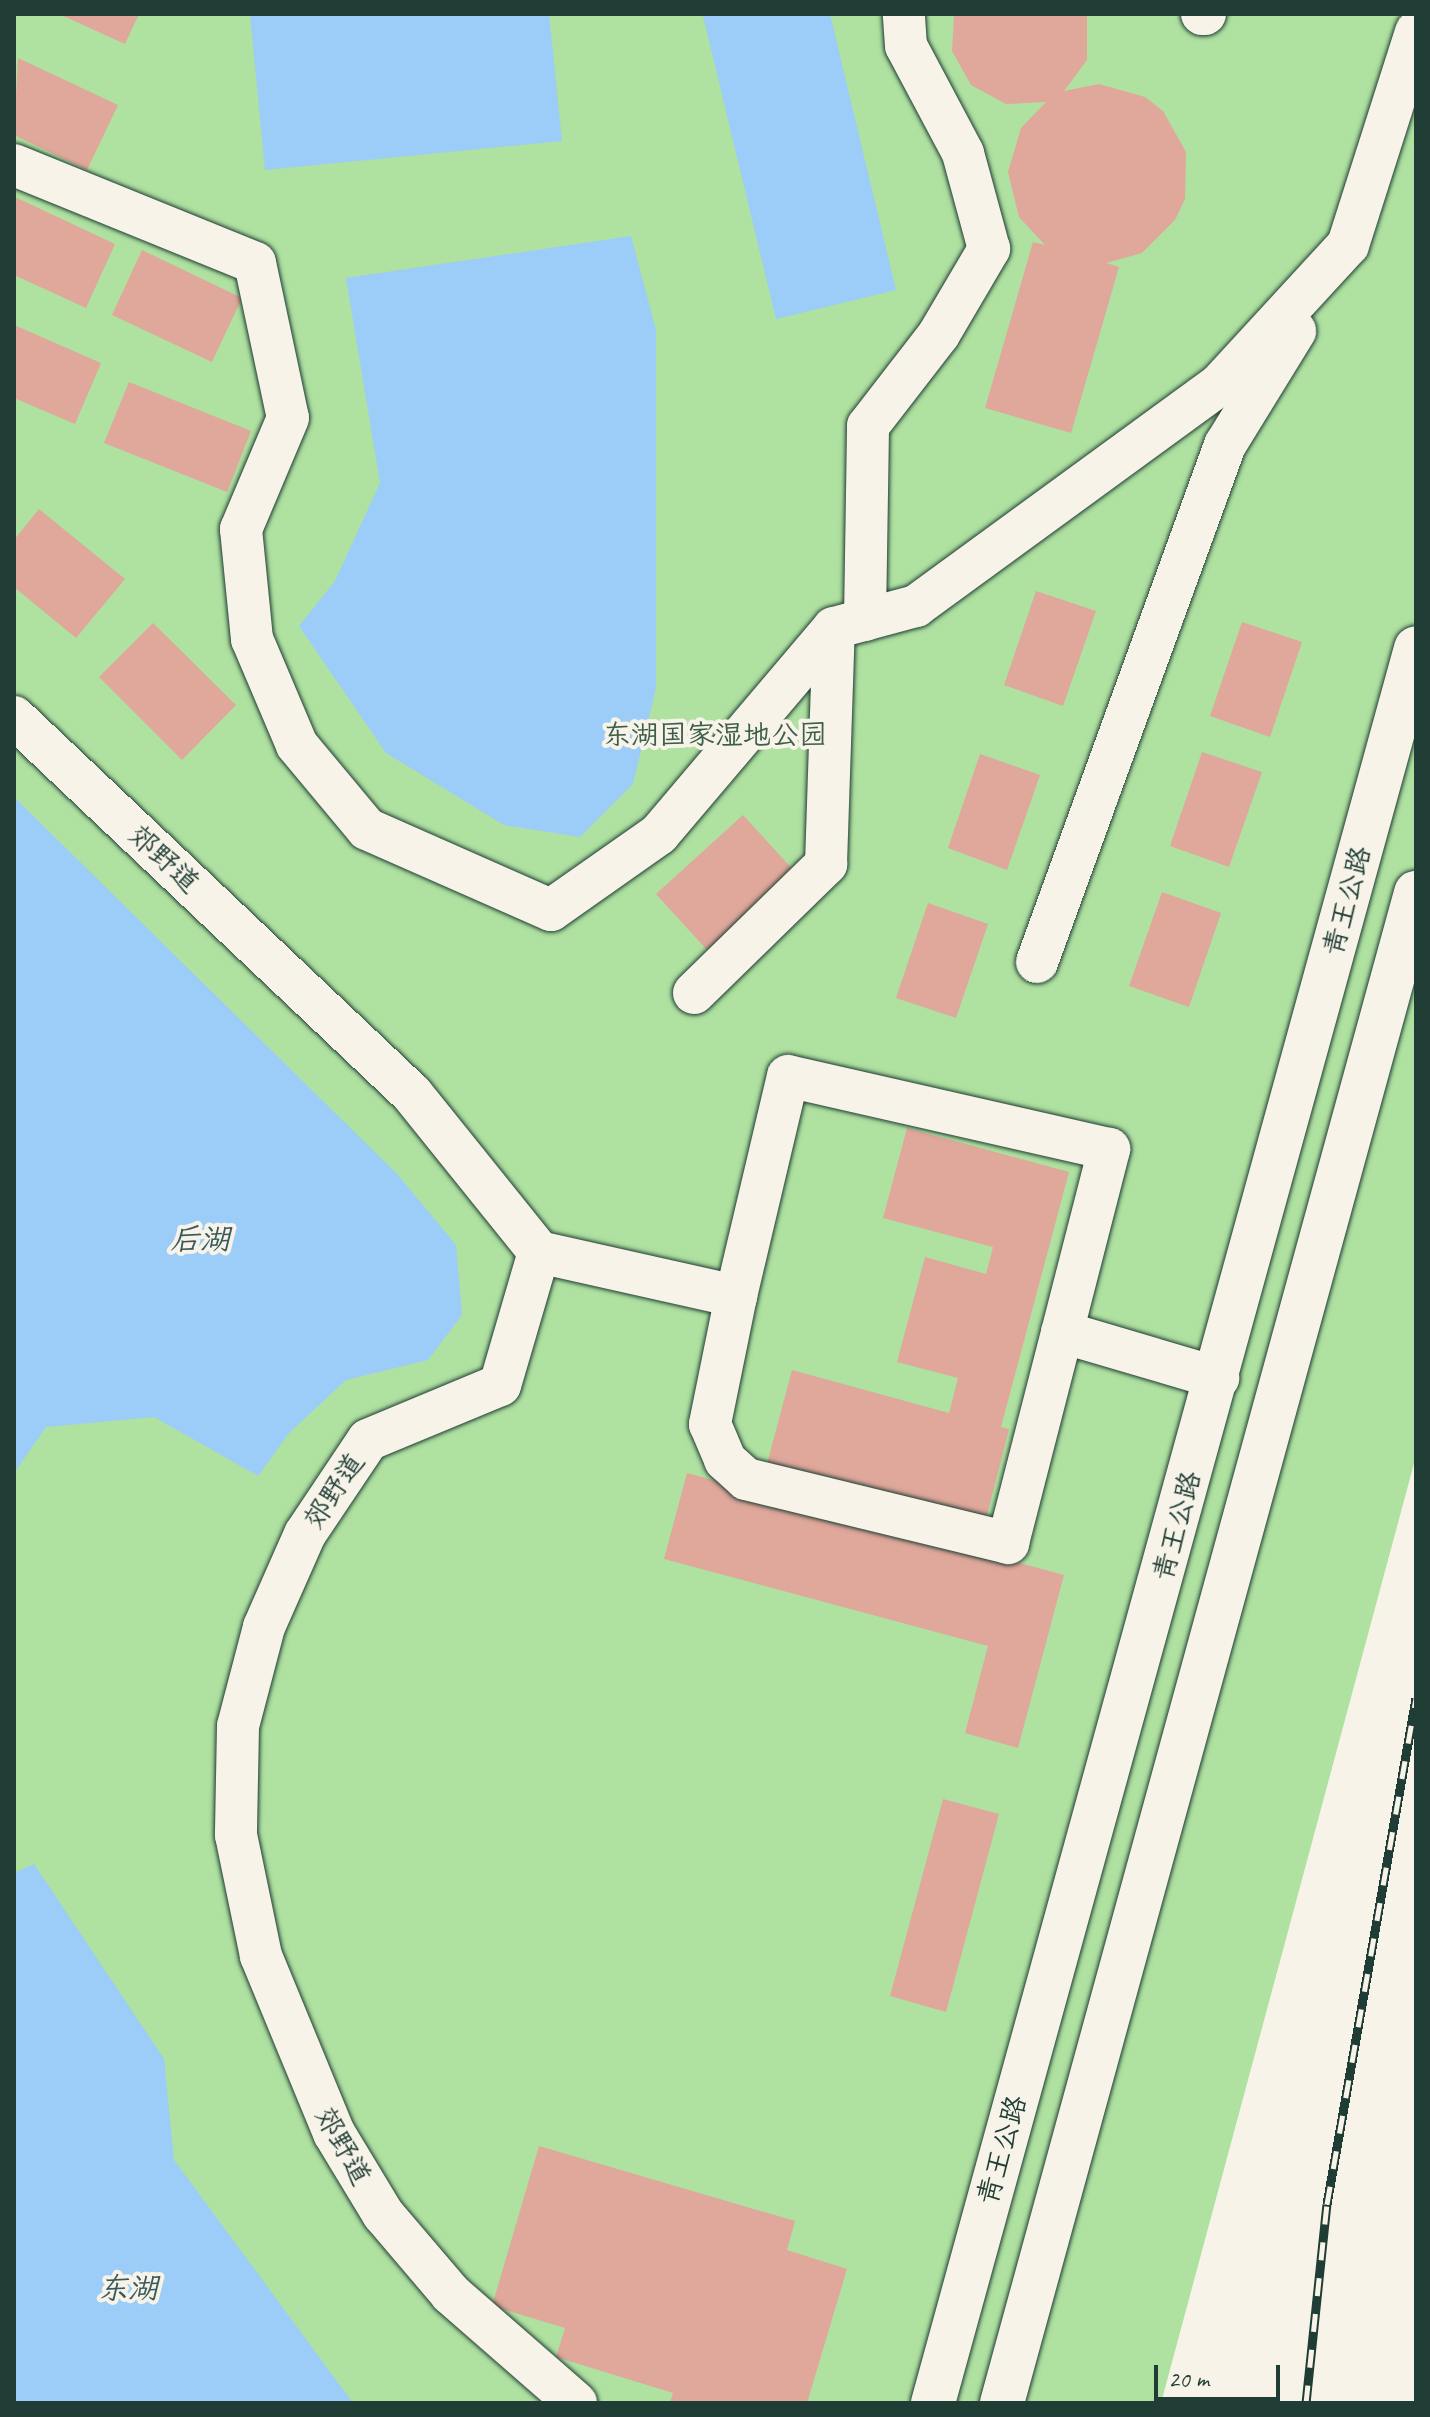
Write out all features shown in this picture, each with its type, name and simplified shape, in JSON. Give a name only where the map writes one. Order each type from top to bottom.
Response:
[{"type":"main road","name":"青王公路","points":[[933,2403],[1218,1378],[1416,648]]},
{"type":"main road","points":[[1002,2403],[1416,893]]},
{"type":"lane","points":[[694,993],[826,864],[868,426],[939,334],[989,249],[963,153],[906,46],[904,14]]},
{"type":"lane","points":[[1403,14],[1416,18]]},
{"type":"lane","points":[[1037,962],[1225,445],[1348,245],[1416,32]]},
{"type":"lane","points":[[14,165],[255,263],[288,418],[241,529],[252,639],[297,745],[367,829],[551,910],[659,834],[850,624],[916,606],[1220,384],[1348,245]]},
{"type":"lane","name":"郊野道","points":[[14,717],[412,1094],[539,1252],[500,1385],[368,1440],[305,1534],[264,1627],[238,1726],[236,1835],[261,1956],[334,2133],[383,2214],[451,2294],[576,2403]]},
{"type":"lane","points":[[788,1076],[1109,1149],[1008,1543],[746,1479],[725,1460],[710,1424],[736,1296],[788,1076]]},
{"type":"lane","points":[[539,1252],[736,1296]]},
{"type":"lane","points":[[1062,1332],[1218,1378]]},
{"type":"green space","name":"东湖国家湿地公园","points":[[14,14],[1416,14],[1416,1456],[1161,2403],[14,2403]]},
{"type":"water","points":[[250,14],[549,14],[562,141],[265,170]]},
{"type":"water","points":[[830,14],[896,290],[776,319],[703,16]]},
{"type":"water","points":[[631,236],[656,330],[656,688],[633,784],[580,837],[504,825],[386,753],[299,626],[335,581],[380,483],[346,278]]},
{"type":"water","name":"后湖","points":[[14,797],[398,1175],[456,1245],[462,1315],[428,1360],[346,1380],[289,1433],[258,1476],[154,1417],[46,1427],[14,1473]]},
{"type":"water","name":"东湖","points":[[34,1864],[164,2059],[174,2160],[353,2403],[14,2403],[14,1873]]},
{"type":"building","points":[[59,14],[139,14],[125,44]]},
{"type":"building","points":[[954,14],[1087,14],[1087,60],[1064,91],[1099,84],[1145,97],[1163,111],[1186,152],[1185,199],[1175,220],[1142,253],[1106,263],[1119,267],[1071,433],[985,408],[1033,242],[1045,245],[1019,217],[1008,172],[1021,128],[1046,102],[1006,104],[971,85],[952,51]]},
{"type":"building","points":[[18,58],[118,105],[87,170],[14,135]]},
{"type":"building","points":[[15,197],[115,244],[86,308],[14,275]]},
{"type":"building","points":[[142,250],[242,298],[212,362],[112,315]]},
{"type":"building","points":[[14,325],[101,363],[75,424],[14,398]]},
{"type":"building","points":[[129,382],[251,431],[227,492],[104,443]]},
{"type":"building","points":[[39,509],[125,579],[76,638],[14,587],[14,540]]},
{"type":"building","points":[[1036,591],[1096,611],[1063,706],[1004,685]]},
{"type":"building","points":[[1242,622],[1302,642],[1270,737],[1210,716]]},
{"type":"building","points":[[153,623],[236,705],[182,760],[99,677]]},
{"type":"building","points":[[1202,752],[1262,772],[1229,867],[1170,846]]},
{"type":"building","points":[[980,754],[1040,775],[1007,870],[948,848]]},
{"type":"building","points":[[743,815],[794,871],[707,950],[656,894]]},
{"type":"building","points":[[1162,892],[1221,913],[1189,1007],[1129,986]]},
{"type":"building","points":[[928,903],[988,924],[956,1018],[896,998]]},
{"type":"building","points":[[907,1128],[1069,1172],[1001,1427],[1009,1429],[985,1523],[767,1464],[792,1370],[949,1413],[958,1378],[897,1362],[925,1257],[986,1274],[993,1247],[883,1218]]},
{"type":"building","points":[[687,1473],[1064,1575],[1018,1748],[965,1733],[988,1646],[664,1559]]},
{"type":"building","points":[[943,1799],[999,1814],[946,2012],[890,1996]]},
{"type":"building","points":[[539,2146],[795,2221],[787,2250],[847,2269],[807,2403],[670,2403],[673,2393],[556,2357],[565,2328],[492,2306]]},
{"type":"railway","points":[[1306,2403],[1327,2204],[1416,1698]]}]
